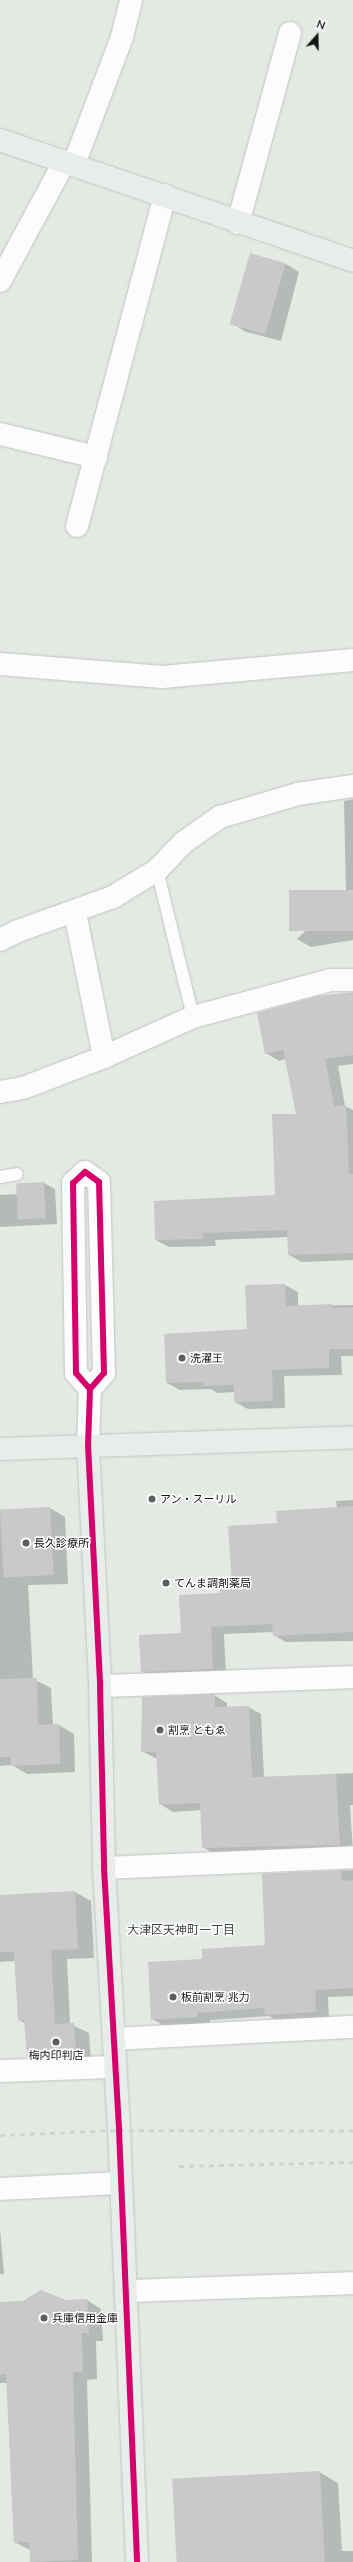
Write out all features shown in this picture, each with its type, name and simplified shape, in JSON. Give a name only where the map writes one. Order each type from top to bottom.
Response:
[{"type":"street","points":[[0,281],[70,162],[122,37],[131,0]]},
{"type":"street","points":[[238,223],[290,33]]},
{"type":"street","points":[[0,140],[70,162],[238,223],[353,261]]},
{"type":"street","points":[[78,526],[165,196]]},
{"type":"street","points":[[0,434],[96,457]]},
{"type":"street","points":[[0,664],[162,677],[353,660]]},
{"type":"street","points":[[0,940],[18,931],[75,913],[113,898],[157,870],[184,842],[220,817],[298,794],[353,786]]},
{"type":"street","points":[[75,913],[104,1057]]},
{"type":"street","points":[[0,1092],[23,1088],[104,1057],[193,1017],[330,980],[353,980]]},
{"type":"street","points":[[90,1389],[76,1373],[73,1183],[85,1172],[99,1182],[104,1374],[90,1389],[88,1445],[100,1686],[104,1868],[114,2039],[119,2183],[126,2291],[137,2562]]},
{"type":"street","points":[[0,1449],[353,1436]]},
{"type":"street","points":[[100,1686],[353,1677]]},
{"type":"street","points":[[104,1868],[353,1857]]},
{"type":"street","points":[[114,2039],[353,2027]]},
{"type":"street","points":[[0,2071],[115,2067]]},
{"type":"street","points":[[0,2189],[119,2183]]},
{"type":"street","points":[[126,2291],[353,2283]]},
{"type":"lane","points":[[157,870],[193,1017]]},
{"type":"lane","points":[[0,1177],[18,1174]]},
{"type":"building","points":[[250,253],[286,263],[265,334],[230,324]]},
{"type":"building","points":[[289,890],[353,890],[353,931],[289,931]]},
{"type":"building","points":[[353,992],[353,1055],[325,1059],[334,1106],[346,1105],[349,1174],[353,1174],[353,1253],[288,1255],[287,1230],[203,1233],[203,1239],[155,1240],[154,1201],[275,1195],[272,1114],[296,1114],[283,1050],[265,1054],[257,1013],[318,996]]},
{"type":"building","points":[[44,1182],[46,1218],[18,1219],[16,1183]]},
{"type":"building","points":[[285,1284],[286,1306],[332,1304],[332,1308],[353,1307],[353,1349],[329,1349],[329,1368],[272,1370],[273,1401],[234,1402],[234,1385],[203,1386],[203,1382],[166,1383],[164,1334],[247,1329],[245,1285]]},
{"type":"building","points":[[353,1506],[353,1632],[273,1636],[272,1624],[211,1627],[213,1669],[141,1672],[139,1635],[181,1633],[179,1595],[220,1593],[220,1585],[232,1584],[228,1526],[277,1523],[276,1511]]},
{"type":"building","name":"長久診療所","points":[[50,1507],[54,1575],[4,1578],[0,1510]]},
{"type":"building","points":[[37,1678],[38,1725],[59,1724],[60,1764],[11,1766],[11,1757],[0,1757],[0,1679]]},
{"type":"building","points":[[215,1694],[215,1707],[249,1706],[252,1777],[336,1774],[340,1845],[202,1848],[200,1803],[159,1805],[156,1752],[141,1752],[142,1697]]},
{"type":"building","points":[[341,1870],[342,1881],[353,1880],[353,1988],[315,1990],[316,2012],[265,2015],[264,2008],[197,2013],[197,2017],[151,2020],[148,1962],[202,1959],[202,1949],[265,1945],[262,1874]]},
{"type":"building","points":[[75,1891],[78,1949],[51,1950],[55,2024],[74,2023],[76,2056],[27,2058],[24,2020],[18,2021],[14,1952],[0,1952],[0,1895]]},
{"type":"building","points":[[41,2290],[66,2300],[87,2299],[89,2333],[82,2333],[83,2372],[73,2372],[78,2560],[30,2562],[29,2542],[14,2542],[6,2374],[0,2375],[0,2302],[23,2301]]},
{"type":"building","points":[[320,2471],[325,2562],[177,2562],[172,2479]]},
{"type":"railway","points":[[0,2135],[119,2130],[353,2131]]},
{"type":"railway","points":[[179,2166],[353,2162]]},
{"type":"cycle path","points":[[90,1389],[104,1373],[99,1182],[85,1172],[73,1183],[76,1373],[90,1389],[88,1445],[100,1686],[104,1868],[119,2130],[137,2562]]},
{"type":"place","name":"洗濯王","points":[[182,1358]]},
{"type":"place","name":"アン・スーリル","points":[[152,1499]]},
{"type":"place","name":"長久診療所","points":[[26,1543]]},
{"type":"place","name":"てんま調剤薬局","points":[[166,1583]]},
{"type":"place","name":"割烹 ともゑ","points":[[160,1730]]},
{"type":"place","name":"板前割烹 兆力","points":[[173,1997]]},
{"type":"place","name":"梅内印判店","points":[[56,2042]]},
{"type":"place","name":"兵庫信用金庫","points":[[44,2318]]},
{"type":"district","name":"大津区天神町一丁目","points":[[181,1930]]}]
